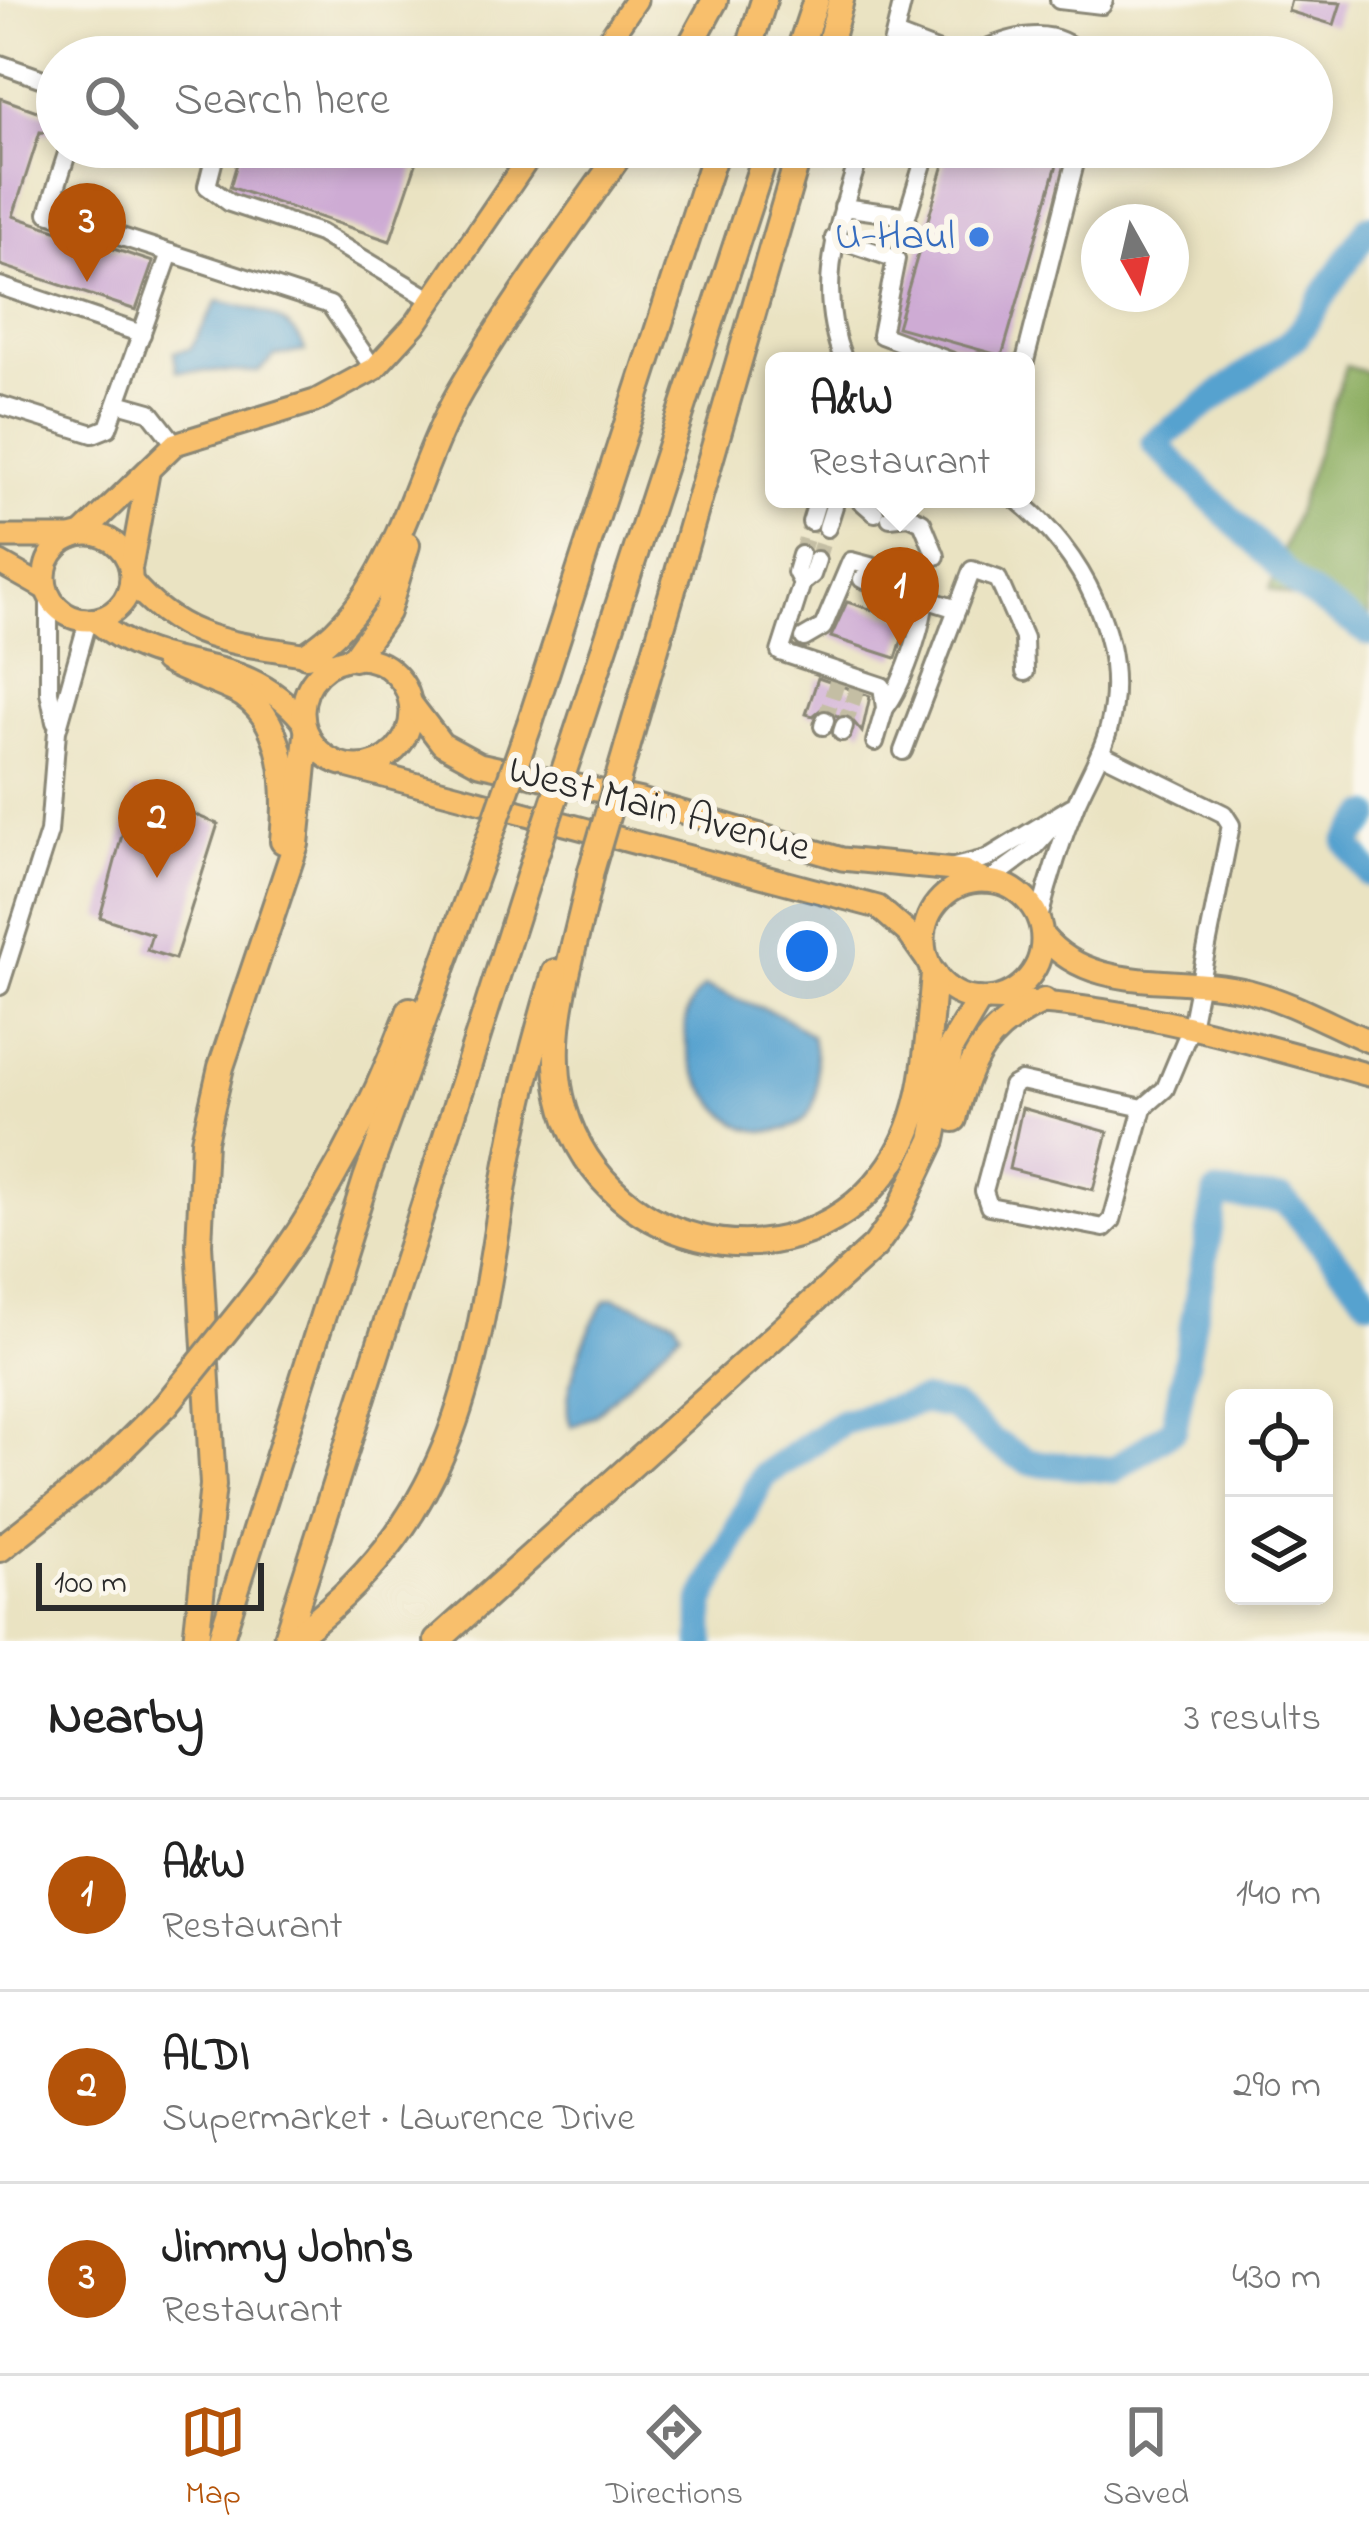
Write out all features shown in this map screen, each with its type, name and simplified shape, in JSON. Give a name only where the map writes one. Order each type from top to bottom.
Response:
[{"type":"highway","points":[[695,36],[715,0]]},
{"type":"highway","points":[[753,36],[764,0]]},
{"type":"highway","points":[[804,36],[816,0]]},
{"type":"highway","points":[[832,36],[841,0]]},
{"type":"highway","points":[[306,655],[340,628],[376,576],[488,344],[610,168]]},
{"type":"highway","points":[[220,1641],[366,1179],[530,723],[710,168]]},
{"type":"highway","points":[[287,1641],[535,857],[761,168]]},
{"type":"highway","points":[[287,1641],[375,1561],[406,1522],[437,1468],[476,1365],[532,1049],[591,872],[795,168]]},
{"type":"highway","points":[[348,659],[387,612],[436,444]]},
{"type":"highway","points":[[166,660],[236,690],[266,718],[275,738],[284,819],[276,896]]},
{"type":"highway","points":[[196,1641],[212,1526],[214,1467],[199,1244],[204,1141],[216,1083],[296,844],[305,728]]},
{"type":"highway","points":[[0,1549],[99,1471],[166,1405],[322,1200],[383,1081],[449,905],[487,845]]},
{"type":"highway","points":[[591,872],[559,1023],[560,1094],[573,1135],[608,1188],[657,1225],[691,1238],[726,1245],[766,1244],[807,1233],[868,1193],[886,1171],[916,1113],[931,967]]},
{"type":"highway","points":[[915,1182],[933,1140],[952,1047],[983,1000]]},
{"type":"highway","points":[[437,1641],[846,1277],[875,1246],[943,1146],[980,1045],[1014,1013],[1044,1000]]},
{"type":"main road","points":[[612,36],[636,0]]},
{"type":"main road","points":[[47,593],[47,562],[175,444],[315,401],[374,369],[432,300],[521,168]]},
{"type":"main road","points":[[91,621],[120,607],[131,576],[148,472]]},
{"type":"main road","points":[[0,537],[110,540],[131,576],[166,618],[204,636],[306,655],[369,659],[396,674],[410,702],[406,735],[384,760],[350,766],[318,751],[305,728],[256,678],[166,660],[124,645],[91,621],[61,612],[47,593],[0,563]]},
{"type":"main road","points":[[305,728],[307,690],[327,667],[348,659]]},
{"type":"main road","name":"West Main Avenue","points":[[410,702],[442,745],[479,764],[641,800],[842,859],[964,871],[987,881]]},
{"type":"main road","name":"West Main Avenue","points":[[350,766],[878,907],[896,919],[931,967]]},
{"type":"main road","points":[[1369,1041],[1300,1007],[1198,981],[1093,973],[1062,959],[1019,893],[987,881],[949,892],[935,905],[924,941],[931,967],[946,987],[983,1000],[1044,1000],[1191,1027],[1369,1075]]},
{"type":"main road","points":[[983,1000],[1022,986],[1041,955],[1041,927]]},
{"type":"street","points":[[895,35],[903,0]]},
{"type":"street","points":[[1059,0],[1083,7],[1104,0]]},
{"type":"street","points":[[0,64],[36,76]]},
{"type":"street","points":[[62,168],[48,213],[330,305],[374,369]]},
{"type":"street","points":[[212,168],[207,186],[230,202],[320,233],[432,300]]},
{"type":"street","points":[[842,352],[828,299],[834,238],[855,168]]},
{"type":"street","points":[[843,207],[907,216],[922,168]]},
{"type":"street","points":[[1026,352],[1074,168]]},
{"type":"street","points":[[834,238],[896,259],[881,335],[926,352]]},
{"type":"street","points":[[0,405],[93,434],[108,428],[170,253]]},
{"type":"street","points":[[0,286],[142,334]]},
{"type":"street","points":[[118,403],[150,412],[175,444]]},
{"type":"street","points":[[819,525],[824,508]]},
{"type":"street","points":[[1025,508],[1070,555],[1103,625],[1113,693],[1100,753],[1074,803],[1041,927]]},
{"type":"street","points":[[890,510],[922,522],[936,556]]},
{"type":"street","points":[[809,558],[796,572],[802,583],[780,652],[859,684],[882,686],[885,708],[875,742]]},
{"type":"street","points":[[804,638],[823,627],[850,561],[923,580],[926,599],[897,695],[885,708]]},
{"type":"street","points":[[903,752],[972,570],[998,579],[1024,638],[1025,672]]},
{"type":"street","points":[[862,579],[957,609]]},
{"type":"street","points":[[47,593],[49,692],[57,731]]},
{"type":"street","points":[[0,986],[49,832],[57,731],[91,621]]},
{"type":"street","points":[[1100,753],[1224,814],[1231,825],[1191,1027],[1166,1089],[1143,1108],[1112,1220],[1104,1228],[989,1206],[984,1191],[1012,1086],[1021,1081],[1143,1108]]},
{"type":"street","points":[[942,870],[986,860],[1074,803]]},
{"type":"street","points":[[987,881],[1035,847],[1074,803]]},
{"type":"green space","points":[[1346,366],[1369,373],[1369,625],[1270,589]]},
{"type":"water","points":[[218,301],[282,321],[305,351],[275,356],[258,372],[177,371],[174,352],[190,349]]},
{"type":"water","points":[[705,987],[783,1016],[812,1036],[816,1092],[807,1117],[796,1125],[771,1131],[747,1128],[709,1095],[690,1058],[686,1038],[692,1001]]},
{"type":"water","points":[[614,1298],[674,1319],[681,1331],[596,1414],[572,1427],[568,1400],[577,1363],[599,1311],[606,1300]]},
{"type":"building","points":[[1291,0],[1341,3],[1334,25],[1288,11]]},
{"type":"building","points":[[0,98],[36,111],[36,144],[13,216],[153,262],[136,310],[0,265]]},
{"type":"building","points":[[236,168],[415,168],[390,241],[230,187]]},
{"type":"building","name":"U-Haul","points":[[943,168],[1056,168],[1003,352],[897,327]]},
{"type":"building","points":[[847,602],[908,621],[896,658],[831,637]]},
{"type":"building","points":[[818,678],[870,696],[862,732],[847,714],[837,716],[824,707],[813,716],[806,714]]},
{"type":"building","points":[[134,790],[218,824],[175,959],[147,950],[152,934],[100,917]]},
{"type":"building","points":[[1022,1108],[1108,1132],[1093,1190],[1009,1169]]},
{"type":"waterway","points":[[1369,227],[1296,337],[1154,443],[1300,587],[1369,633]]},
{"type":"waterway","points":[[1369,816],[1347,843],[1369,874]]},
{"type":"waterway","points":[[702,1641],[702,1603],[763,1476],[842,1422],[922,1401],[953,1407],[991,1440],[1029,1462],[1113,1470],[1174,1429],[1216,1194],[1284,1200],[1369,1299]]},
{"type":"tunnel","points":[[801,555],[811,522]]},
{"type":"tunnel","points":[[817,560],[827,528]]},
{"type":"tunnel","points":[[825,720],[837,682]]},
{"type":"tunnel","points":[[844,726],[857,689]]},
{"type":"place","name":"U-Haul","points":[[979,237]]},
{"type":"place","name":"Jimmy John's","points":[[87,282]]},
{"type":"place","name":"A&W","points":[[900,646]]},
{"type":"place","name":"ALDI","points":[[157,878]]}]
